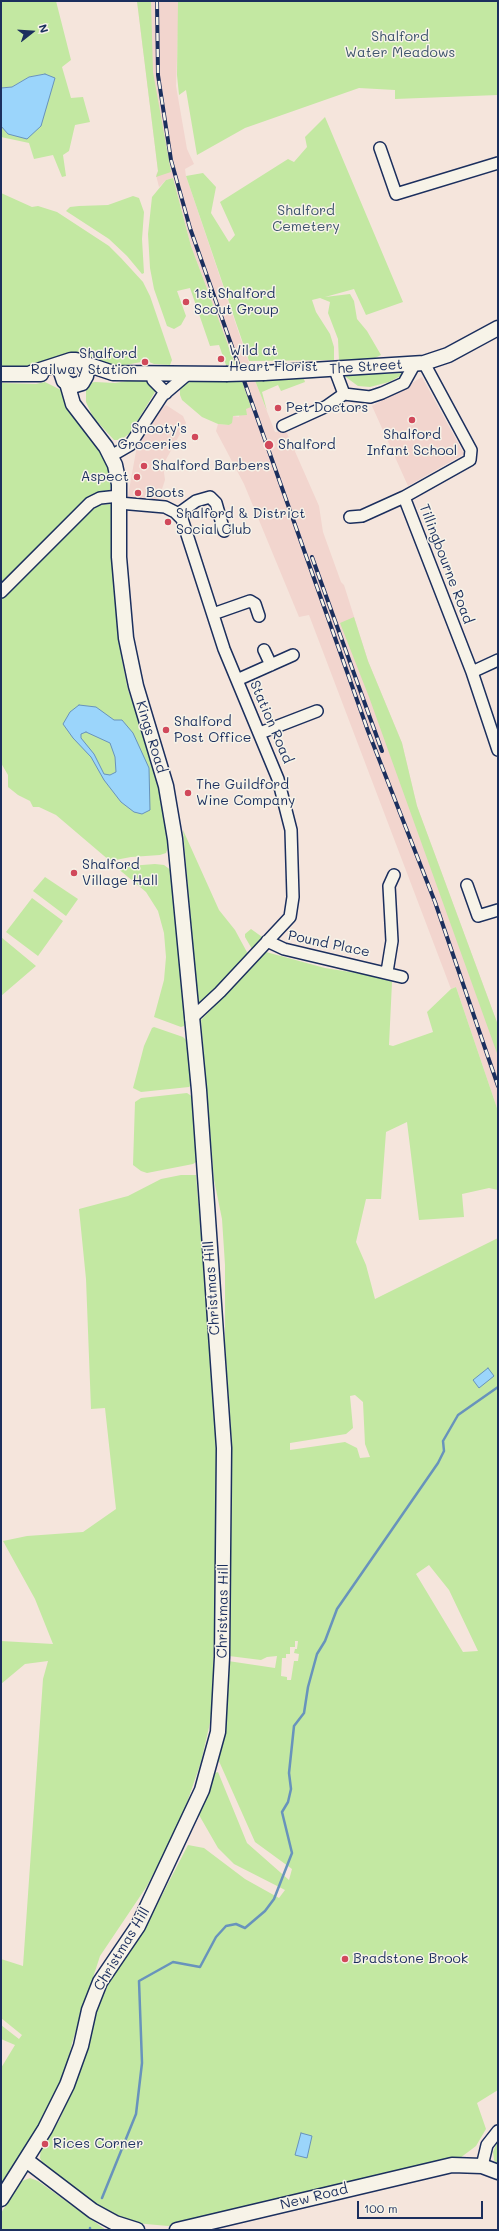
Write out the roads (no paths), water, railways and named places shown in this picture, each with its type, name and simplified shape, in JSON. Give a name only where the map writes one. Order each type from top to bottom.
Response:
[{"type":"main road","name":"The Street","points":[[113,373],[264,373],[419,364],[448,355],[498,328]]},
{"type":"main road","points":[[31,373],[75,360],[113,373]]},
{"type":"main road","points":[[65,381],[61,371],[66,362]]},
{"type":"main road","points":[[81,414],[83,382],[87,372],[83,364]]},
{"type":"main road","points":[[1,374],[31,373],[65,381],[74,386],[113,373]]},
{"type":"main road","name":"Kings Road","points":[[65,381],[73,404],[111,456],[118,478],[119,557],[126,638],[136,686],[162,773],[170,810],[179,880],[191,1019]]},
{"type":"main road","name":"Christmas Hill","points":[[1,2199],[26,2160],[68,2085],[81,2046],[89,2010],[100,1982],[138,1926],[189,1821],[207,1776],[218,1732],[222,1657],[224,1460],[198,1090],[191,1019]]},
{"type":"main road","points":[[26,2160],[93,2211],[115,2223],[137,2230]]},
{"type":"main road","name":"New Road","points":[[177,2230],[452,2165],[482,2166],[498,2172]]},
{"type":"street","points":[[380,148],[396,194],[498,164]]},
{"type":"street","points":[[284,426],[327,406],[344,394],[370,397],[382,394],[404,383],[419,364]]},
{"type":"street","name":"Tillingbourne Road","points":[[419,364],[471,450],[470,460],[404,497],[472,672],[498,750]]},
{"type":"street","points":[[335,370],[344,394]]},
{"type":"street","points":[[111,456],[130,445],[155,406],[166,393],[189,373]]},
{"type":"street","points":[[152,374],[153,380],[166,393]]},
{"type":"street","points":[[1,592],[90,503],[100,498],[165,507],[178,514],[196,501],[210,497],[216,503],[224,531]]},
{"type":"street","points":[[350,517],[362,516],[404,497]]},
{"type":"street","name":"Station Road","points":[[178,514],[183,523],[224,649],[276,771],[286,804],[291,830],[293,868],[291,914],[220,992],[191,1019]]},
{"type":"street","points":[[213,614],[250,601],[255,604],[259,616]]},
{"type":"street","points":[[264,650],[271,665]]},
{"type":"street","points":[[237,680],[293,655]]},
{"type":"street","points":[[472,672],[498,660]]},
{"type":"street","points":[[260,733],[317,711]]},
{"type":"street","points":[[387,972],[392,941],[389,886],[394,875]]},
{"type":"street","points":[[467,885],[478,916],[498,910]]},
{"type":"street","name":"Pound Place","points":[[267,941],[284,949],[387,972],[402,977]]},
{"type":"street","points":[[482,2166],[487,2145],[498,2131]]},
{"type":"water","points":[[45,74],[55,78],[41,126],[27,139],[8,134],[1,126],[1,88],[12,87],[29,77]]},
{"type":"water","points":[[79,705],[96,707],[114,720],[122,720],[133,733],[149,768],[150,810],[142,814],[134,812],[121,802],[104,780],[91,757],[73,738],[63,724],[70,712]],"holes":[[[86,732],[110,743],[115,757],[116,772],[110,775],[104,774],[94,754],[81,738],[81,734]]]},
{"type":"water","points":[[488,1368],[494,1376],[479,1388],[473,1380]]},
{"type":"water","points":[[301,2133],[312,2136],[307,2158],[295,2155]]},
{"type":"waterway","points":[[102,2198],[136,2114],[142,2063],[139,1981],[173,1962],[200,1967],[216,1937],[226,1926],[236,1924],[245,1928],[265,1911],[274,1899],[292,1853],[282,1812],[288,1802],[291,1789],[289,1773],[294,1726],[304,1713],[308,1687],[317,1654],[325,1641],[337,1609],[438,1463],[444,1451],[443,1441],[458,1415],[498,1387]]},
{"type":"railway","points":[[157,1],[158,75],[171,160],[190,228],[368,731],[435,902],[498,1086]]},
{"type":"railway","points":[[312,557],[382,751]]},
{"type":"place","name":"1st Shalford Scout Group","points":[[186,302]]},
{"type":"place","name":"Wild at Heart Florist","points":[[221,359]]},
{"type":"place","name":"Shalford Railway Station","points":[[145,362]]},
{"type":"place","name":"Pet Doctors","points":[[278,408]]},
{"type":"place","name":"Shalford Infant School","points":[[412,420]]},
{"type":"place","name":"Snooty's Groceries","points":[[195,437]]},
{"type":"place","name":"Shalford","points":[[269,445]]},
{"type":"place","name":"Shalford Barbers","points":[[144,466]]},
{"type":"place","name":"Aspect","points":[[137,477]]},
{"type":"place","name":"Boots","points":[[138,493]]},
{"type":"place","name":"Shalford & District Social Club","points":[[168,522]]},
{"type":"place","name":"Shalford Post Office","points":[[166,730]]},
{"type":"place","name":"The Guildford Wine Company","points":[[188,793]]},
{"type":"place","name":"Shalford Village Hall","points":[[74,873]]},
{"type":"place","name":"Bradstone Brook","points":[[345,1959]]},
{"type":"place","name":"Rices Corner","points":[[45,2144]]},
{"type":"park label","name":"Shalford Water Meadows","points":[[400,46]]},
{"type":"park label","name":"Shalford Cemetery","points":[[306,220]]}]
